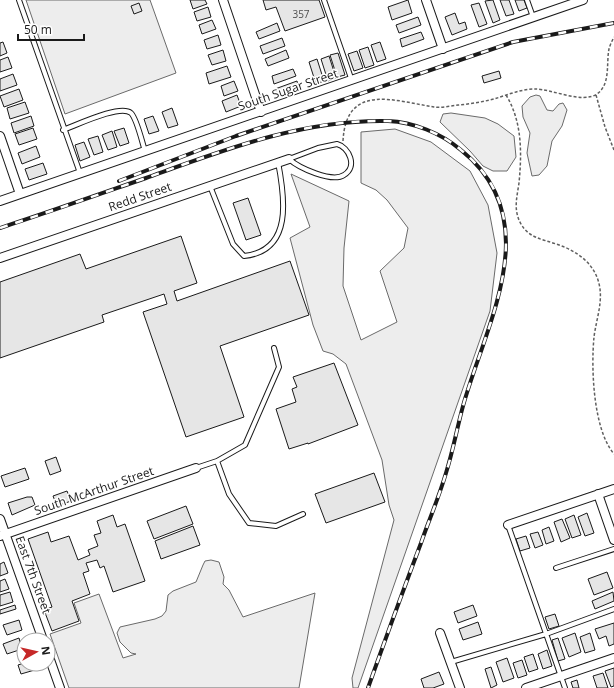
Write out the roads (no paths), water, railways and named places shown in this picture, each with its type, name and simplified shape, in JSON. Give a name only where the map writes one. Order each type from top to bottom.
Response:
[{"type":"street","points":[[222,0],[261,112]]},
{"type":"street","points":[[426,0],[442,49]]},
{"type":"street","name":"South Sugar Street","points":[[0,202],[583,0]]},
{"type":"street","points":[[0,136],[20,194]]},
{"type":"street","name":"Redd Street","points":[[0,258],[289,159]]},
{"type":"street","name":"South McArthur Street","points":[[3,535],[196,468]]},
{"type":"street","points":[[508,525],[614,489]]},
{"type":"street","points":[[598,494],[614,540]]},
{"type":"street","name":"East 7th Street","points":[[0,518],[3,535],[40,632]]},
{"type":"street","points":[[440,633],[460,688]]},
{"type":"street","points":[[526,688],[614,658]]},
{"type":"street","points":[[54,672],[60,688]]},
{"type":"lane","points":[[19,0],[63,130],[80,174]]},
{"type":"lane","points":[[324,0],[352,81]]},
{"type":"lane","points":[[527,0],[533,17]]},
{"type":"lane","points":[[63,130],[107,113],[120,110],[126,111],[132,114],[134,118],[145,151]]},
{"type":"lane","points":[[329,145],[343,146],[349,152],[351,162],[349,170],[345,175],[336,178],[314,173],[289,159],[329,145]]},
{"type":"lane","points":[[210,185],[233,244],[244,256],[257,255],[274,243],[280,232],[283,216],[278,162]]},
{"type":"lane","points":[[196,468],[217,461],[245,445],[279,367],[274,348]]},
{"type":"lane","points":[[217,461],[229,494],[250,523],[276,526],[303,514]]},
{"type":"lane","points":[[508,525],[565,688]]},
{"type":"lane","points":[[556,568],[614,549]]},
{"type":"lane","points":[[451,662],[546,634],[614,609]]},
{"type":"railway","points":[[119,181],[236,136],[513,42],[614,23]]},
{"type":"railway","points":[[0,228],[234,147],[264,138],[325,125],[388,121],[417,126],[445,138],[461,150],[487,178],[501,208],[506,240],[503,273],[485,341],[463,406],[443,482],[368,688]]}]
